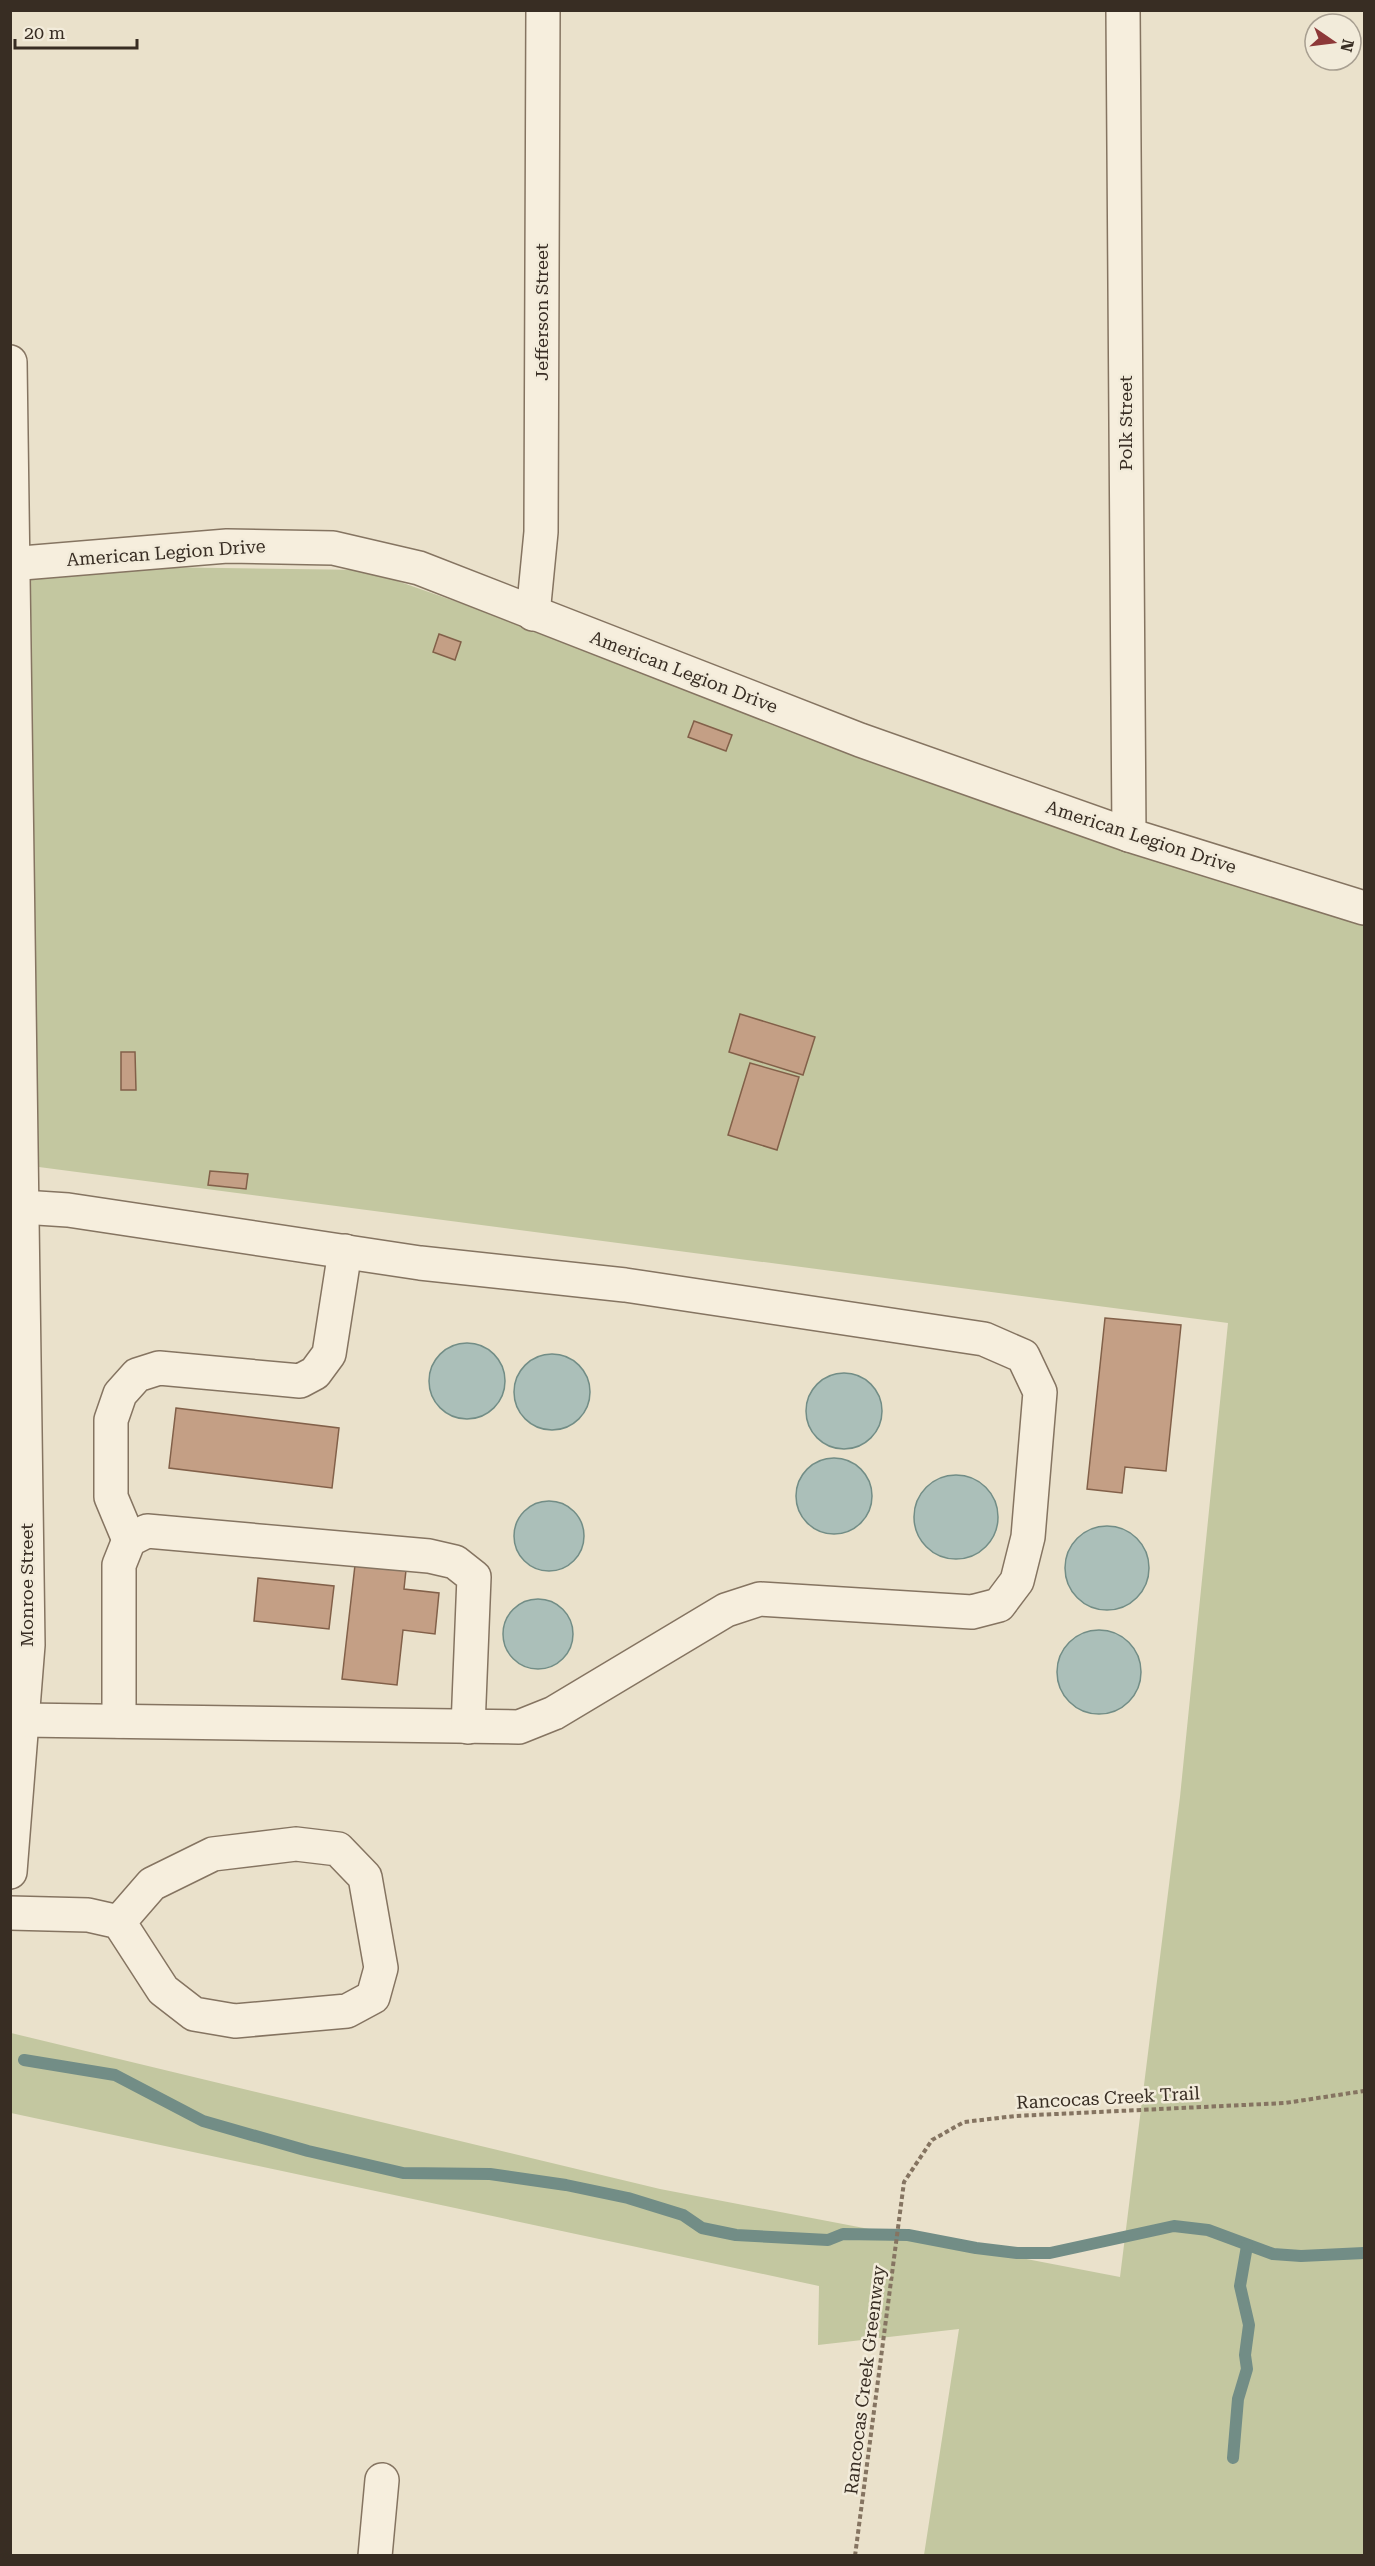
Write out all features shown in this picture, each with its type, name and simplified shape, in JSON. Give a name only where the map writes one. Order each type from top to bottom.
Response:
[{"type":"street","name":"Jefferson Street","points":[[534,614],[541,532],[543,10]]},
{"type":"street","name":"Polk Street","points":[[1124,10],[1129,836]]},
{"type":"street","name":"Monroe Street","points":[[10,362],[11,564],[28,1645],[10,1872]]},
{"type":"street","name":"American Legion Drive","points":[[11,564],[227,546],[333,548],[419,568],[860,740],[1129,836],[1353,905]]},
{"type":"street","points":[[22,1207],[68,1209],[420,1263],[625,1285],[984,1339],[1023,1356],[1040,1392],[1028,1537],[1017,1581],[999,1605],[972,1612],[760,1599],[726,1610],[554,1713],[519,1727],[22,1719]]},
{"type":"street","points":[[129,1540],[111,1497],[111,1420],[120,1394],[137,1375],[159,1368],[300,1381],[315,1373],[328,1354],[345,1251]]},
{"type":"street","points":[[119,1721],[119,1565],[129,1540],[147,1530],[429,1556],[454,1562],[474,1576],[468,1727]]},
{"type":"street","points":[[10,1913],[88,1915],[119,1922],[163,1990],[194,2014],[236,2021],[347,2011],[373,1997],[381,1968],[365,1877],[338,1849],[296,1844],[213,1854],[152,1884],[119,1922]]},
{"type":"street","points":[[375,2556],[382,2480]]},
{"type":"path","name":"Rancocas Creek Trail","points":[[901,2207],[904,2182],[932,2140],[964,2122],[1015,2115],[1284,2103],[1365,2091]]},
{"type":"path","name":"Rancocas Creek Greenway","points":[[855,2556],[901,2207]]},
{"type":"green space","points":[[11,565],[366,570],[1364,920],[1364,2555],[924,2555],[959,2329],[818,2345],[819,2286],[11,2113],[11,2033],[660,2189],[1120,2277],[1180,1797],[1228,1323],[16,1164]]},
{"type":"water","points":[[467,1343],[481,1346],[494,1354],[502,1367],[505,1381],[502,1395],[494,1408],[481,1416],[467,1419],[453,1416],[440,1408],[432,1395],[429,1381],[432,1367],[440,1354],[453,1346]]},
{"type":"water","points":[[552,1354],[566,1357],[579,1365],[587,1378],[590,1392],[587,1406],[579,1419],[566,1427],[552,1430],[538,1427],[525,1419],[517,1406],[514,1392],[517,1378],[525,1365],[538,1357]]},
{"type":"water","points":[[844,1373],[858,1376],[871,1384],[879,1397],[882,1411],[879,1425],[871,1438],[858,1446],[844,1449],[830,1446],[817,1438],[809,1425],[806,1411],[809,1397],[817,1384],[830,1376]]},
{"type":"water","points":[[834,1458],[848,1461],[861,1469],[869,1482],[872,1496],[869,1510],[861,1523],[848,1531],[834,1534],[820,1531],[807,1523],[799,1510],[796,1496],[799,1482],[807,1469],[820,1461]]},
{"type":"water","points":[[956,1475],[979,1482],[991,1494],[998,1517],[991,1540],[979,1552],[956,1559],[933,1552],[921,1540],[914,1517],[921,1494],[933,1482]]},
{"type":"water","points":[[549,1501],[562,1504],[574,1511],[581,1523],[584,1536],[581,1549],[574,1561],[562,1568],[549,1571],[536,1568],[524,1561],[517,1549],[514,1536],[517,1523],[524,1511],[536,1504]]},
{"type":"water","points":[[1107,1526],[1130,1533],[1142,1545],[1149,1568],[1142,1591],[1130,1603],[1107,1610],[1084,1603],[1072,1591],[1065,1568],[1072,1545],[1084,1533]]},
{"type":"water","points":[[538,1599],[551,1602],[563,1609],[570,1621],[573,1634],[570,1647],[563,1659],[551,1666],[538,1669],[525,1666],[513,1659],[506,1647],[503,1634],[506,1621],[513,1609],[525,1602]]},
{"type":"water","points":[[1099,1630],[1122,1637],[1134,1649],[1141,1672],[1134,1695],[1122,1707],[1099,1714],[1076,1707],[1064,1695],[1057,1672],[1064,1649],[1076,1637]]},
{"type":"building","points":[[439,634],[461,642],[455,660],[433,652]]},
{"type":"building","points":[[694,721],[732,735],[726,751],[688,737]]},
{"type":"building","points":[[740,1014],[815,1037],[803,1075],[729,1052]]},
{"type":"building","points":[[121,1052],[135,1052],[136,1090],[121,1090]]},
{"type":"building","points":[[750,1063],[799,1077],[777,1150],[728,1135]]},
{"type":"building","points":[[210,1171],[248,1174],[246,1189],[208,1185]]},
{"type":"building","points":[[1105,1318],[1181,1325],[1166,1471],[1125,1467],[1122,1493],[1087,1489]]},
{"type":"building","points":[[176,1408],[339,1428],[332,1488],[169,1468]]},
{"type":"building","points":[[355,1565],[406,1570],[404,1589],[439,1593],[435,1634],[403,1630],[397,1685],[342,1679]]},
{"type":"building","points":[[258,1578],[334,1586],[329,1629],[254,1621]]},
{"type":"waterway","points":[[24,2060],[115,2075],[203,2121],[308,2151],[403,2173],[490,2174],[566,2185],[628,2198],[683,2215],[702,2228],[736,2235],[828,2240],[843,2234],[908,2235],[976,2248],[1017,2253],[1050,2253],[1174,2226],[1208,2230],[1273,2254],[1301,2256],[1364,2253]]},
{"type":"waterway","points":[[1233,2458],[1238,2399],[1247,2369],[1245,2355],[1249,2325],[1240,2286],[1247,2246]]}]
